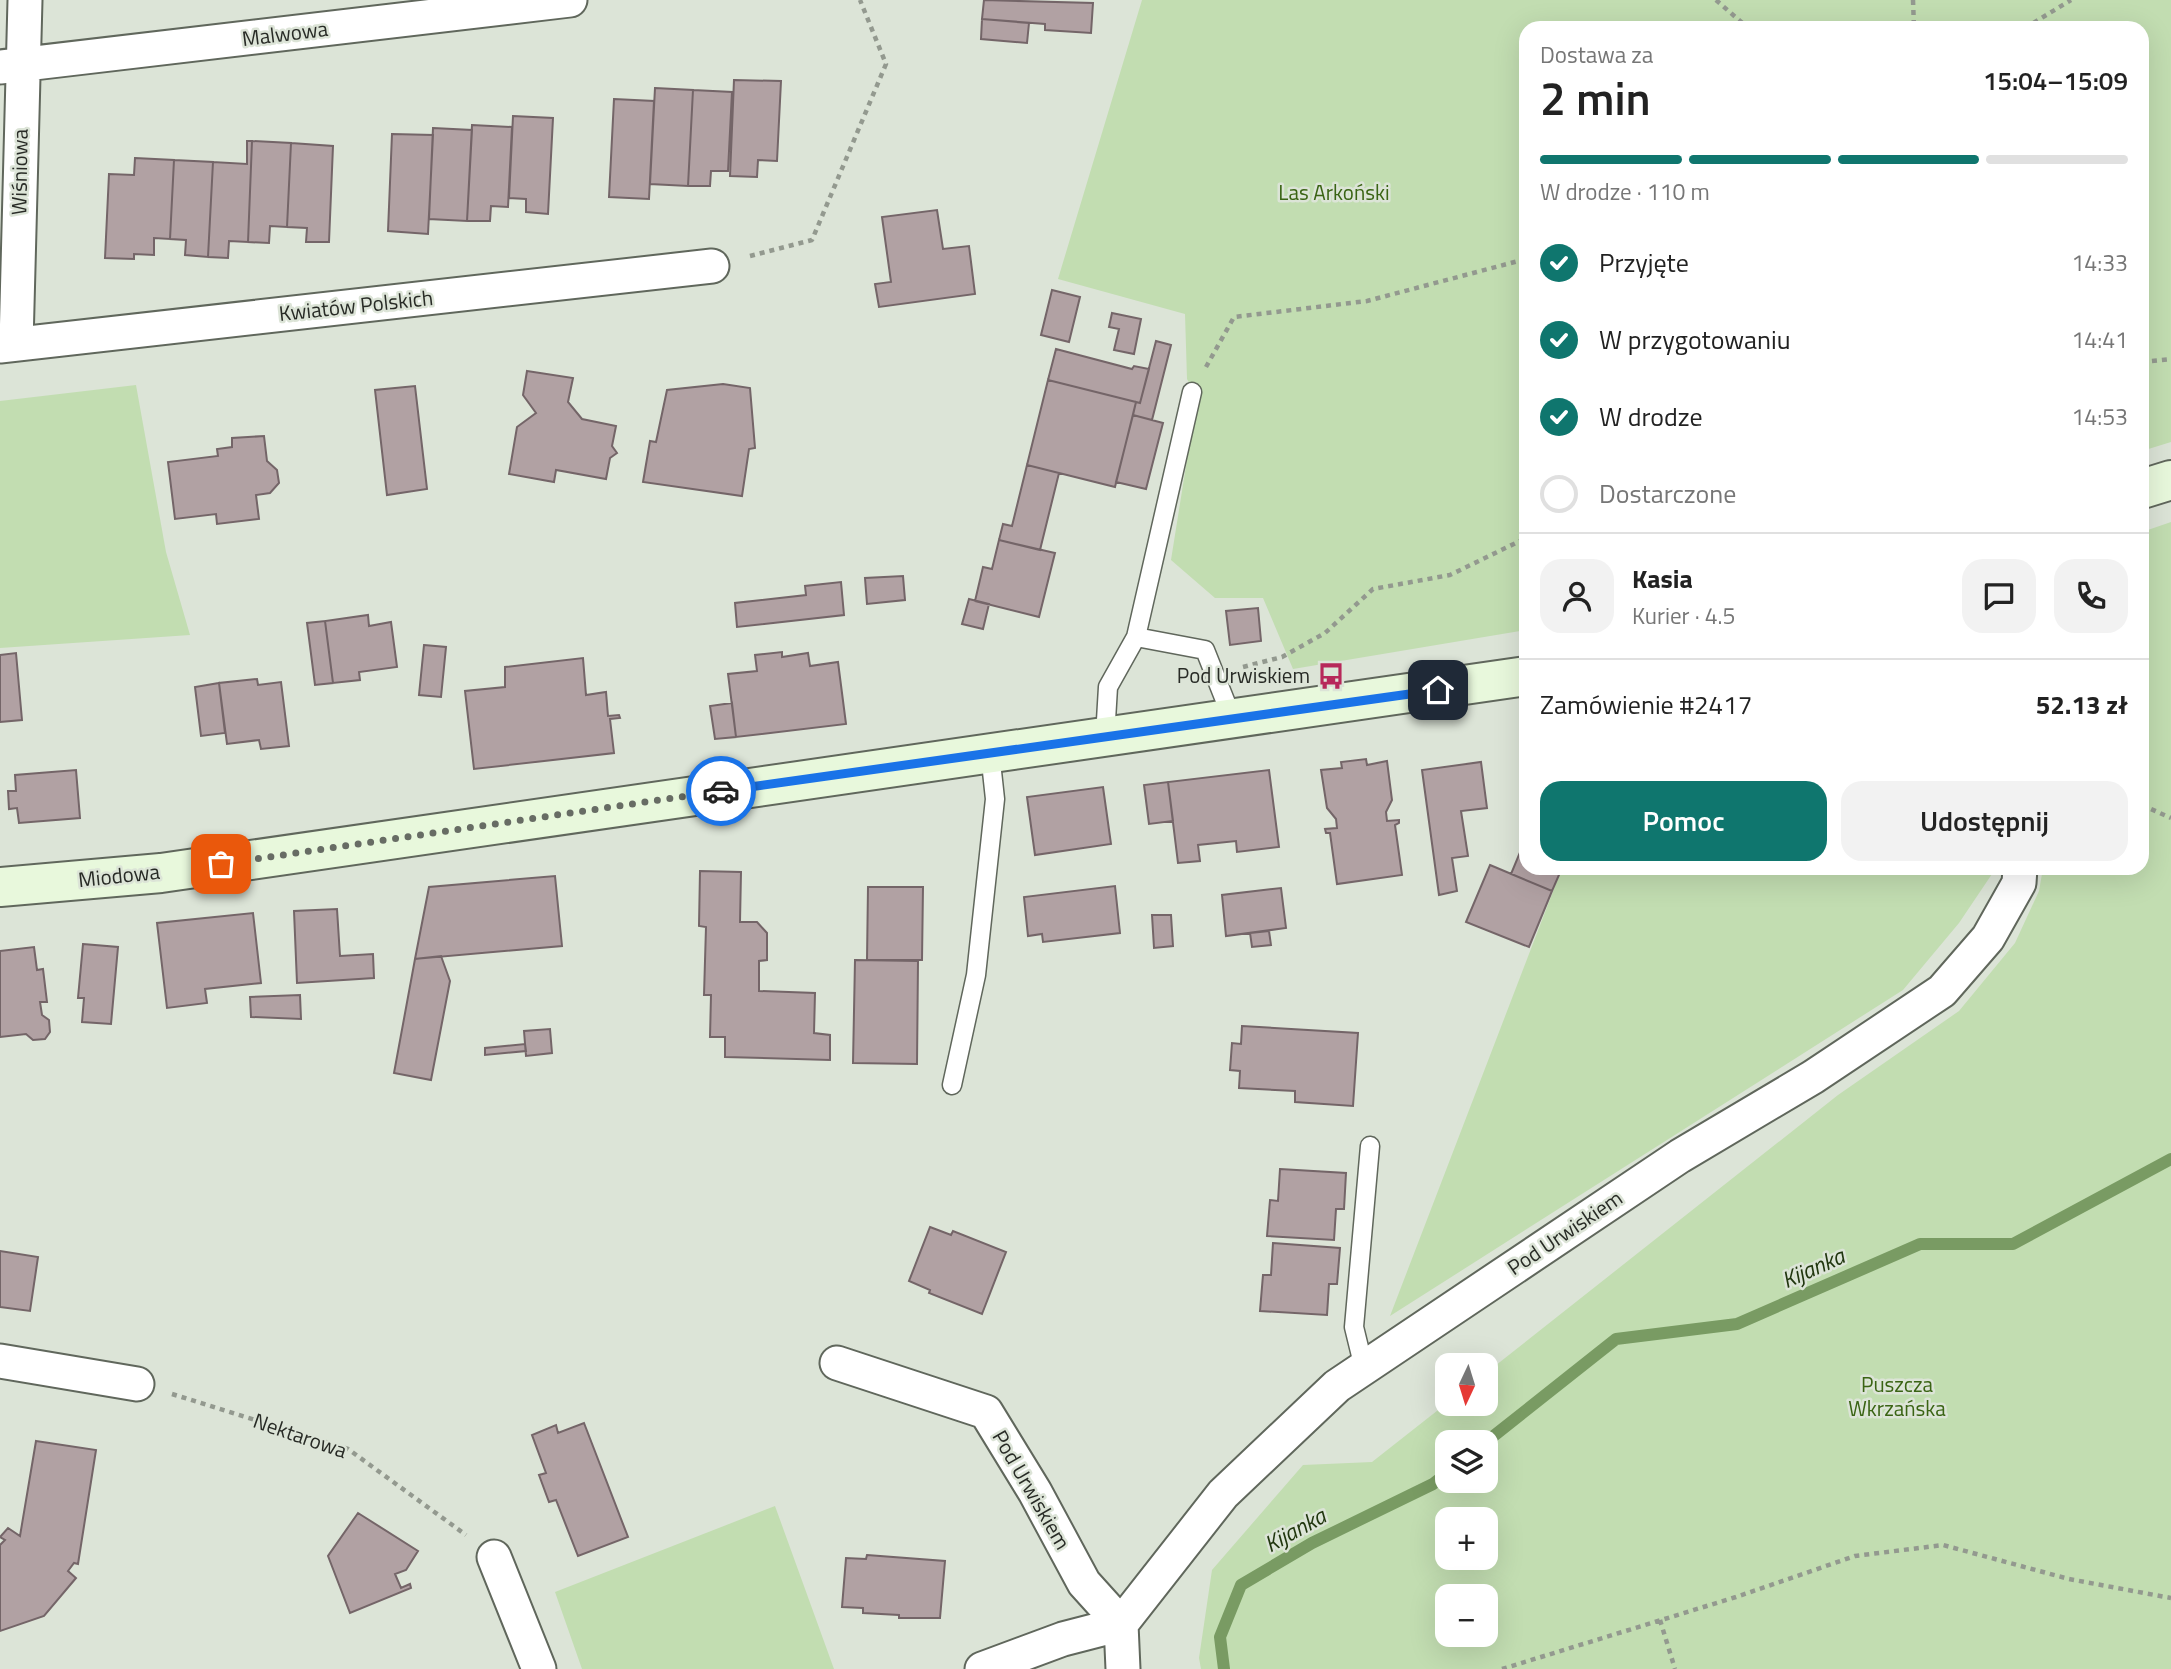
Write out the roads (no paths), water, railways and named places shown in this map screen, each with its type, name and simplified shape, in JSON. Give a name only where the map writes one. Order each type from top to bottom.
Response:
[{"type":"street","name":"Wiśniowa","points":[[8,345],[12,66],[25,0]]},
{"type":"street","name":"Malwowa","points":[[12,66],[570,0]]},
{"type":"street","name":"Kwiatów Polskich","points":[[8,345],[712,266]]},
{"type":"street","points":[[2149,487],[2171,480]]},
{"type":"street","name":"Miodowa","points":[[0,887],[161,873],[1519,677]]},
{"type":"street","name":"Pod Urwiskiem","points":[[837,1363],[986,1412],[1035,1492],[1084,1583],[1121,1624],[1223,1494],[1337,1386],[1679,1156],[1813,1077],[1942,992],[1988,938],[2019,883],[2020,875]]},
{"type":"street","points":[[0,1361],[137,1384]]},
{"type":"street","points":[[494,1557],[539,1669]]},
{"type":"street","points":[[982,1669],[1063,1639],[1121,1624],[1123,1669]]},
{"type":"lane","points":[[1105,737],[1108,687],[1136,638],[1192,392]]},
{"type":"lane","points":[[1136,638],[1205,650],[1232,718]]},
{"type":"lane","points":[[952,1085],[976,975],[995,799],[990,753]]},
{"type":"lane","points":[[1364,1368],[1354,1327],[1370,1146]]},
{"type":"waterway","name":"Kijanka","points":[[1498,1432],[1616,1339],[1737,1324],[1920,1244],[2013,1244],[2171,1159]]},
{"type":"waterway","name":"Kijanka","points":[[1224,1669],[1220,1637],[1241,1585],[1312,1543],[1435,1482]]},
{"type":"place","name":"Pod Urwiskiem","points":[[1331,676]]},
{"type":"park label","name":"Las Arkoński","points":[[1334,193]]},
{"type":"park label","name":"Puszcza Wkrzańska","points":[[1897,1397]]}]
